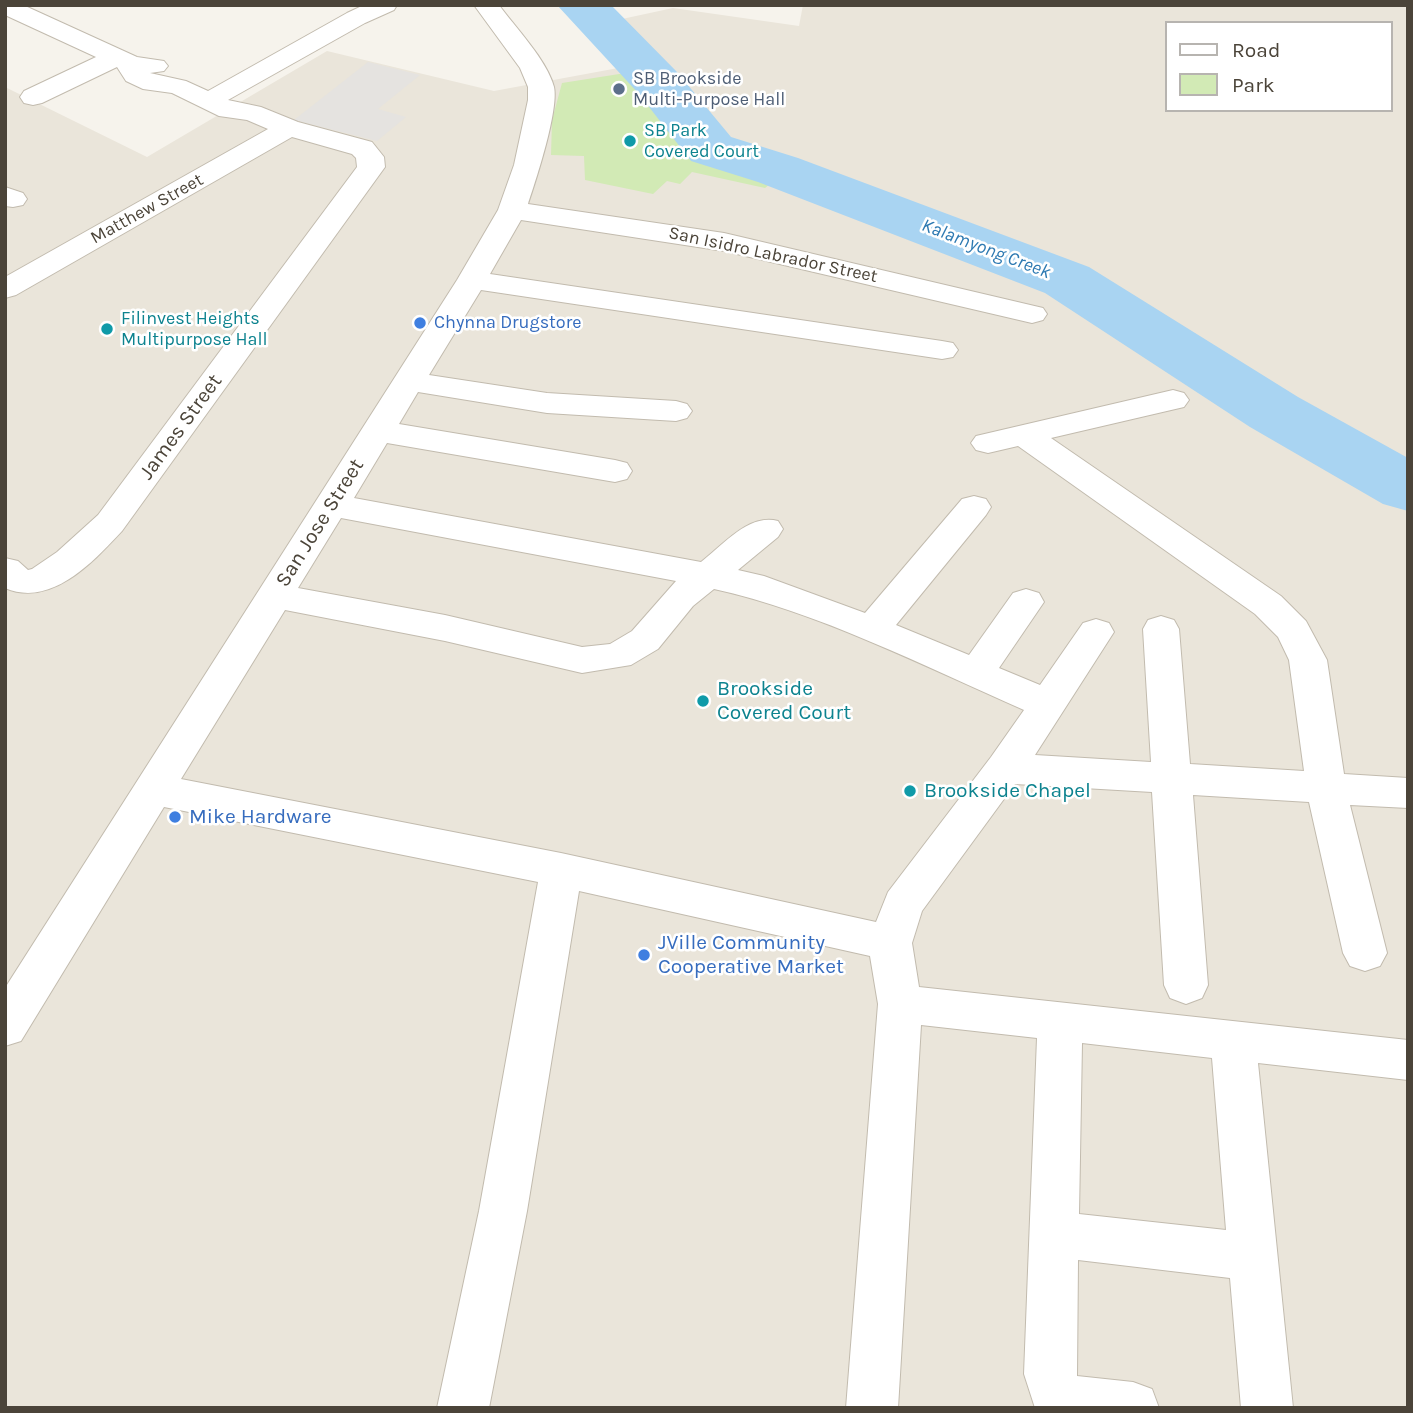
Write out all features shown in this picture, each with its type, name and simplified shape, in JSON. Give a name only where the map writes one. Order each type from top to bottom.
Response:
[{"type":"street","points":[[219,105],[356,18],[386,5]]},
{"type":"street","name":"San Jose Street","points":[[5,1027],[472,280],[512,210],[533,148],[541,87],[532,67],[486,5]]},
{"type":"street","points":[[5,6],[125,61],[135,76],[152,84],[177,86],[219,105],[252,113],[278,135]]},
{"type":"street","points":[[330,9],[356,18]]},
{"type":"street","points":[[17,33],[40,22]]},
{"type":"street","points":[[33,97],[125,61]]},
{"type":"street","name":"Matthew Street","points":[[5,289],[278,135]]},
{"type":"street","name":"James Street","points":[[5,570],[24,582],[40,580],[91,544],[110,523],[371,167],[370,157],[362,148],[278,135]]},
{"type":"street","name":"San Isidro Labrador Street","points":[[512,210],[724,242],[1032,314]]},
{"type":"street","points":[[472,280],[943,350]]},
{"type":"street","points":[[896,345],[921,288]]},
{"type":"street","points":[[409,381],[547,403],[676,411]]},
{"type":"street","points":[[988,443],[1173,400]]},
{"type":"street","points":[[378,431],[615,471]]},
{"type":"street","points":[[1024,435],[1268,605],[1293,630],[1308,660],[1326,788],[1365,953]]},
{"type":"street","points":[[332,505],[706,574],[792,598],[1047,704]]},
{"type":"street","points":[[872,629],[974,507]]},
{"type":"street","points":[[275,596],[445,628],[582,660],[600,659],[618,656],[645,640],[680,597],[766,529]]},
{"type":"street","points":[[976,673],[1027,602]]},
{"type":"street","points":[[1161,629],[1186,985]]},
{"type":"street","points":[[872,1408],[900,1004],[890,943],[903,904],[1005,768],[1096,632]]},
{"type":"street","points":[[1005,768],[1408,793]]},
{"type":"street","points":[[153,789],[561,870],[890,943]]},
{"type":"street","points":[[463,1408],[505,1198],[561,870]]},
{"type":"street","points":[[900,1004],[1408,1060]]},
{"type":"street","points":[[1060,1021],[1050,1374],[1055,1392],[1076,1402],[1133,1408]]},
{"type":"street","points":[[1233,1039],[1267,1408]]},
{"type":"street","points":[[1055,1234],[1254,1257]]},
{"type":"shaded area","points":[[803,5],[1408,5],[1408,475],[1085,278],[731,144],[622,19],[673,8],[799,26]]},
{"type":"shaded area","points":[[327,51],[494,91],[629,66],[707,153],[889,218],[1025,274],[1408,506],[1408,1408],[5,1408],[5,87],[147,157]]},
{"type":"shaded area","points":[[368,62],[420,75],[378,109],[406,117],[377,141],[294,120]]},
{"type":"green space","points":[[632,72],[684,138],[711,156],[776,179],[765,188],[692,172],[680,184],[667,181],[653,194],[585,180],[584,156],[551,155],[552,120],[562,83]]},
{"type":"waterway","name":"Kalamyong Creek","points":[[582,5],[658,83],[711,149],[778,170],[1067,280],[1274,412],[1408,488]]},
{"type":"place","name":"SB Brookside Multi-Purpose Hall","points":[[619,89]]},
{"type":"place","name":"SB Park Covered Court","points":[[630,141]]},
{"type":"place","name":"Chynna Drugstore","points":[[420,323]]},
{"type":"place","name":"Filinvest Heights Multipurpose Hall","points":[[107,329]]},
{"type":"place","name":"Brookside Covered Court","points":[[703,701]]},
{"type":"place","name":"Brookside Chapel","points":[[910,791]]},
{"type":"place","name":"Mike Hardware","points":[[175,817]]},
{"type":"place","name":"JVille Community Cooperative Market","points":[[644,955]]}]
